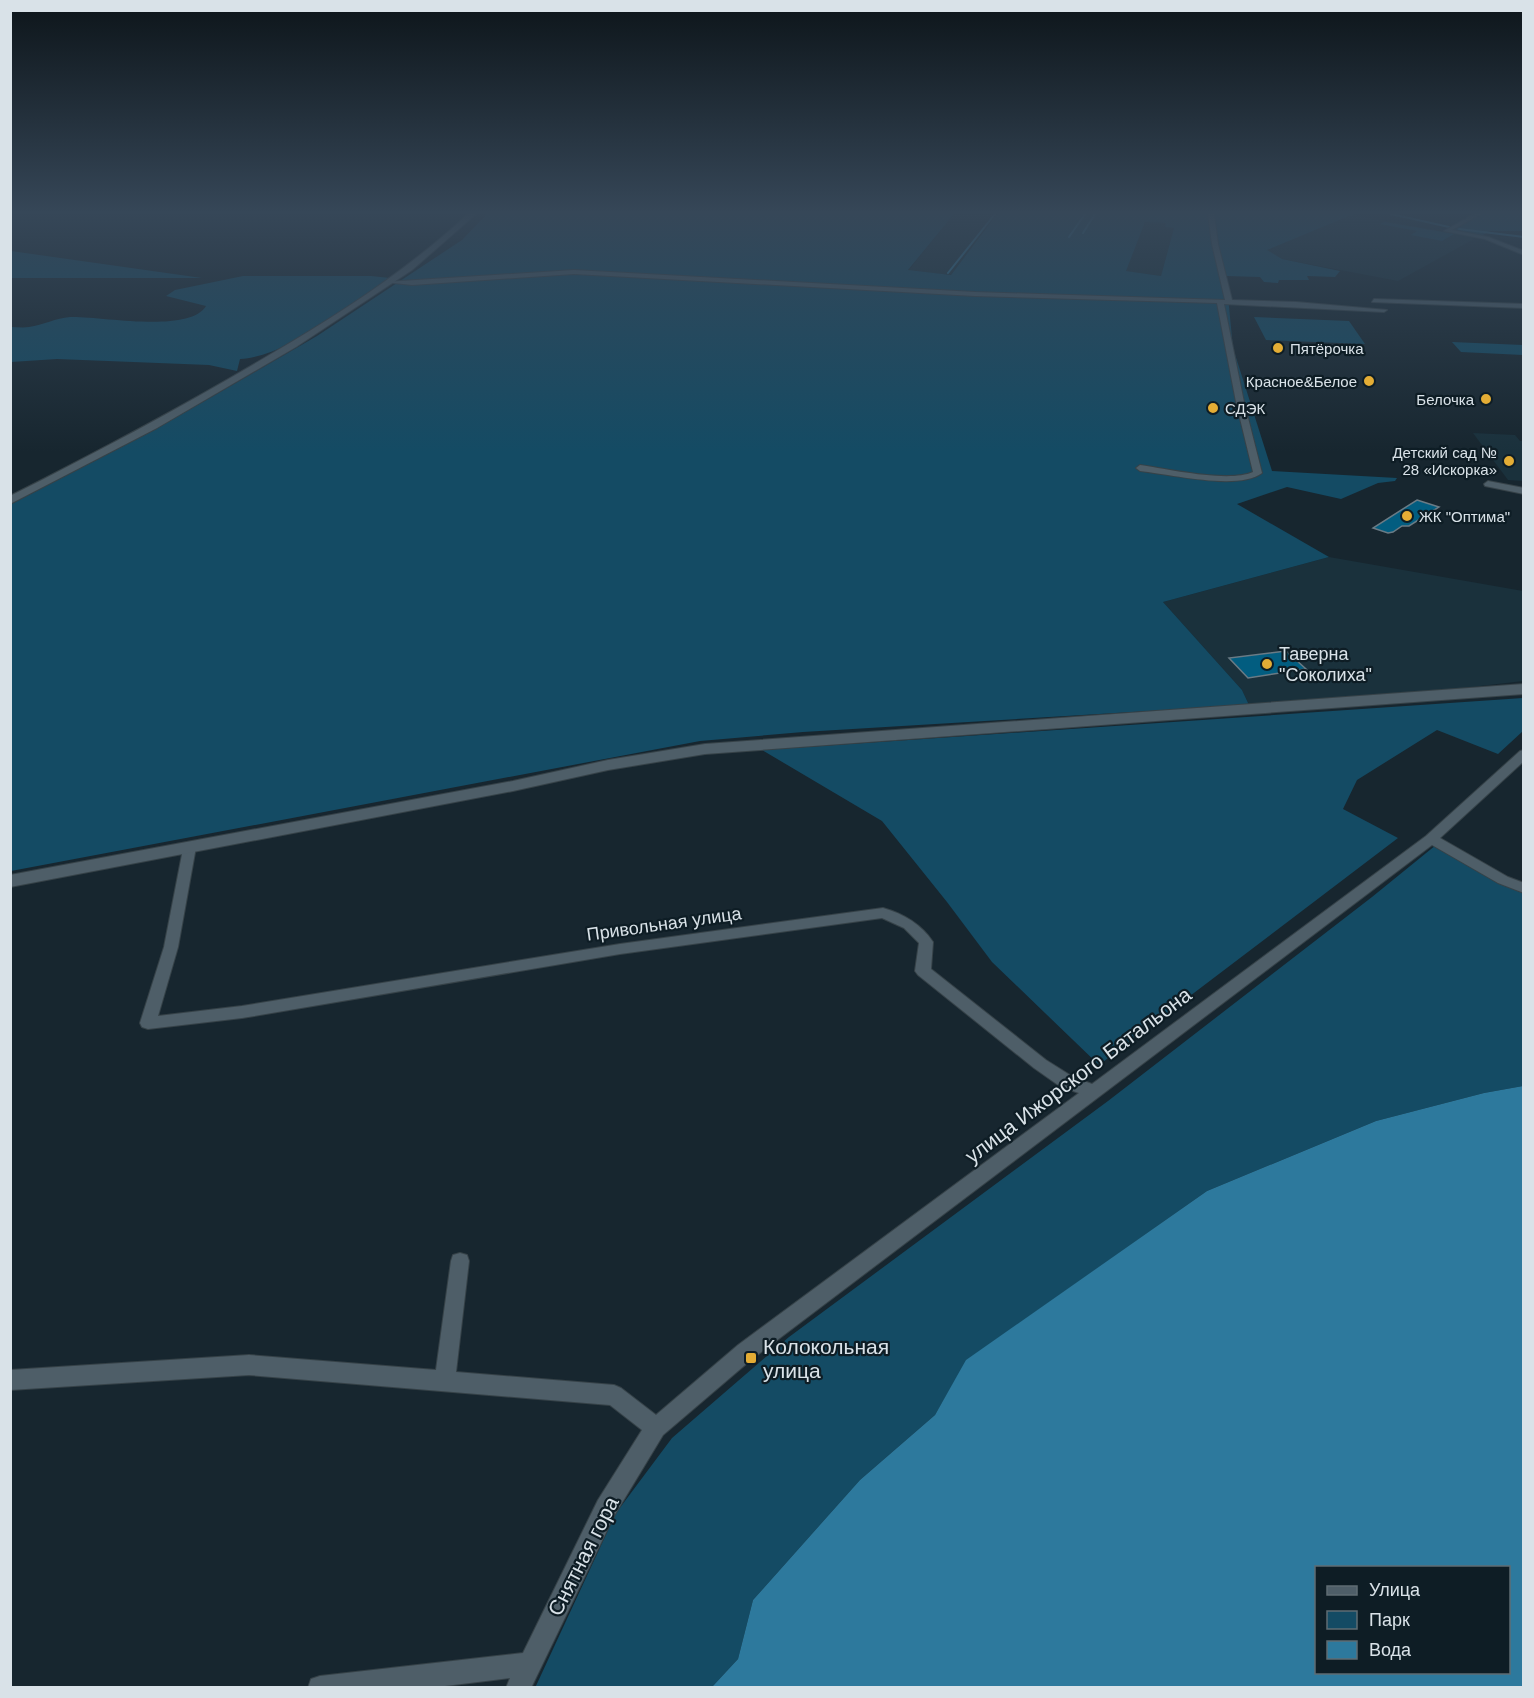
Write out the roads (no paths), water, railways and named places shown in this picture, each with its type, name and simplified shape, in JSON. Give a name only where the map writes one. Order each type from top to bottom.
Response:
[{"type":"street","points":[[10,501],[109,450],[264,364],[371,293]]},
{"type":"street","points":[[961,293],[1326,305],[1384,310],[1374,301],[1524,306]]},
{"type":"street","points":[[1140,468],[1235,480],[1254,477],[1258,473],[1240,402],[1223,293]]},
{"type":"street","points":[[1488,484],[1524,491]]},
{"type":"street","points":[[10,881],[513,786],[608,765],[705,749],[1524,689]]},
{"type":"street","name":"улица Ижорского Батальона","points":[[656,1428],[745,1352],[1431,839],[1524,754]]},
{"type":"street","points":[[1431,839],[1503,880],[1524,888]]},
{"type":"street","name":"Привольная улица","points":[[189,847],[171,947],[148,1023],[242,1012],[620,949],[884,913],[909,924],[926,942],[923,971],[1040,1064],[1067,1082],[1094,1091]]},
{"type":"street","points":[[445,1381],[460,1261]]},
{"type":"street","points":[[10,1380],[249,1365],[614,1395],[656,1428]]},
{"type":"street","name":"Снятная гора","points":[[518,1688],[606,1508],[656,1428]]},
{"type":"street","points":[[320,1688],[528,1664]]},
{"type":"water","points":[[1523,1086],[1523,1687],[712,1687],[738,1659],[753,1600],[860,1480],[935,1415],[966,1360],[1207,1191],[1376,1121],[1484,1093]]},
{"type":"place","name":"Пятёрочка","points":[[1278,348]]},
{"type":"place","name":"Красное&Белое","points":[[1369,381]]},
{"type":"place","name":"Белочка","points":[[1486,399]]},
{"type":"place","name":"СДЭК","points":[[1213,408]]},
{"type":"place","name":"Детский сад № 28 «Искорка»","points":[[1509,461]]},
{"type":"place","name":"ЖК \"Оптима\"","points":[[1407,516]]},
{"type":"place","name":"Таверна \"Соколиха\"","points":[[1267,664]]},
{"type":"place","name":"Колокольная улица","points":[[751,1358]]}]
